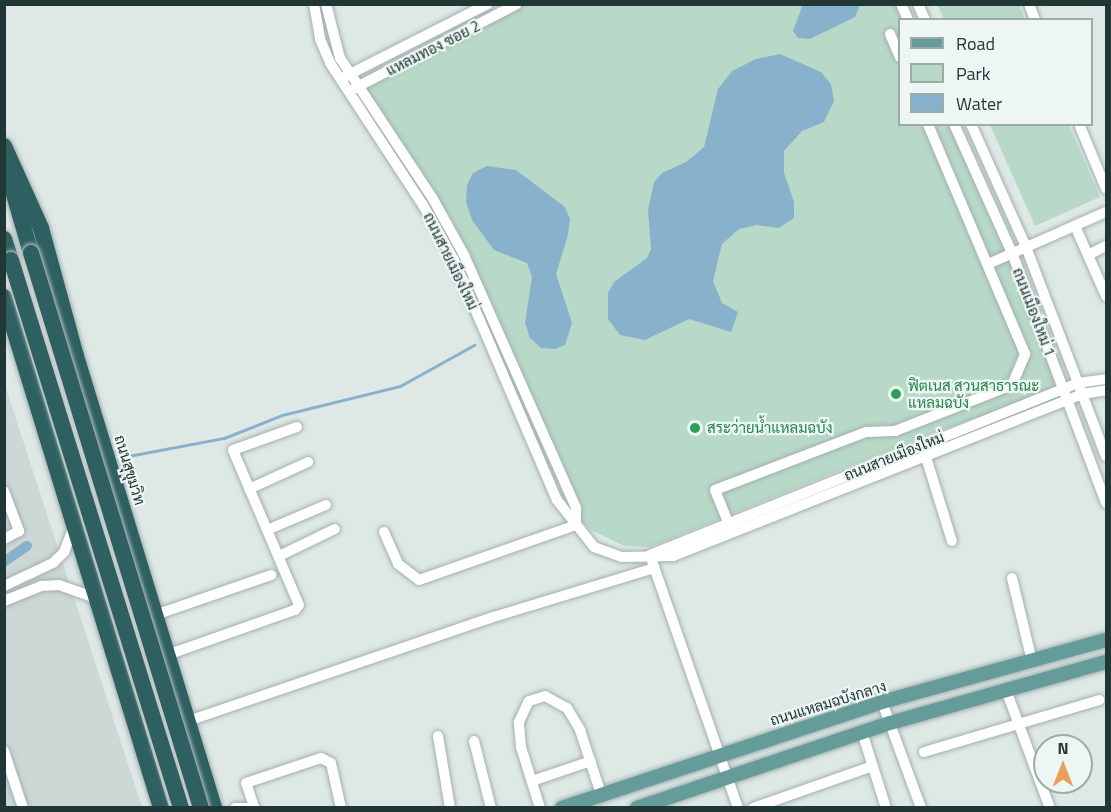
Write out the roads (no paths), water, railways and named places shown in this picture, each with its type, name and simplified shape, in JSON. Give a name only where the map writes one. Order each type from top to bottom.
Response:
[{"type":"highway","name":"ถนนสุขุมวิท","points":[[4,146],[41,228],[214,807]]},
{"type":"highway","points":[[4,161],[201,807]]},
{"type":"highway","points":[[4,239],[181,807]]},
{"type":"highway","points":[[4,297],[75,521],[161,807]]},
{"type":"highway","points":[[122,678],[133,686],[147,687],[160,682],[169,660]]},
{"type":"main road","name":"ถนนแหลมฉบังกลาง","points":[[562,807],[882,702],[1106,640]]},
{"type":"main road","points":[[637,807],[890,723],[1107,662]]},
{"type":"street","name":"ถนนสายเมืองใหม่","points":[[314,4],[320,39],[353,89],[454,260],[535,433],[576,508],[576,525],[594,546],[621,557],[650,556],[925,454],[946,441],[1082,394],[1107,390]]},
{"type":"street","name":"ถนนสายเมืองใหม่","points":[[326,4],[331,35],[345,76]]},
{"type":"street","name":"แหลมทอง ซอย 2","points":[[345,76],[488,4]]},
{"type":"street","name":"แหลมทอง ซอย 2","points":[[353,89],[517,4]]},
{"type":"street","points":[[901,4],[907,18]]},
{"type":"street","points":[[918,4],[924,18]]},
{"type":"street","points":[[890,34],[898,52]]},
{"type":"street","name":"ถนนสายเมืองใหม่","points":[[353,89],[438,207],[464,255],[535,433]]},
{"type":"street","points":[[730,527],[715,490],[866,432],[895,431],[1012,385],[1025,354],[929,126]]},
{"type":"street","name":"ถนนเมืองใหม่ 1","points":[[955,126],[1012,253],[1107,503]]},
{"type":"street","name":"ถนนเมืองใหม่ 1","points":[[973,126],[1026,248],[1107,456]]},
{"type":"street","points":[[1080,126],[1107,189]]},
{"type":"street","points":[[428,213],[438,207]]},
{"type":"street","points":[[988,264],[1107,212]]},
{"type":"street","points":[[1075,226],[1107,296]]},
{"type":"street","points":[[1088,255],[1107,246]]},
{"type":"street","name":"ถนนสายเมืองใหม่","points":[[730,527],[946,441],[1063,388],[1078,383],[1107,379]]},
{"type":"street","points":[[935,415],[946,441]]},
{"type":"street","points":[[169,660],[295,610],[298,597],[233,450],[297,427]]},
{"type":"street","points":[[925,454],[952,541]]},
{"type":"street","points":[[249,489],[308,462]]},
{"type":"street","points":[[4,490],[19,531],[4,539]]},
{"type":"street","points":[[267,530],[326,505]]},
{"type":"street","points":[[4,586],[40,571],[64,552],[75,521]]},
{"type":"street","points":[[384,532],[398,564],[419,580],[576,525]]},
{"type":"street","points":[[279,556],[335,529]]},
{"type":"street","points":[[650,556],[725,778],[738,807]]},
{"type":"street","points":[[188,721],[490,618],[655,568]]},
{"type":"street","points":[[155,615],[271,575]]},
{"type":"street","points":[[1012,578],[1032,661]]},
{"type":"street","points":[[4,601],[41,586],[59,585],[98,599]]},
{"type":"street","points":[[1006,690],[1050,807]]},
{"type":"street","points":[[540,807],[519,722],[529,701],[545,696],[567,708],[591,761],[601,794]]},
{"type":"street","points":[[924,752],[1099,700]]},
{"type":"street","points":[[882,702],[921,807]]},
{"type":"street","points":[[862,732],[886,807]]},
{"type":"street","points":[[438,736],[450,807]]},
{"type":"street","points":[[474,741],[491,807]]},
{"type":"street","points":[[4,751],[23,807]]},
{"type":"street","points":[[235,807],[254,807],[246,783],[321,758],[331,763],[341,807]]},
{"type":"street","points":[[532,781],[591,761]]},
{"type":"street","points":[[753,807],[873,766]]},
{"type":"water","points":[[803,4],[860,5],[855,17],[810,39],[798,38],[793,31]]},
{"type":"water","points":[[780,54],[821,72],[831,84],[834,101],[824,122],[802,131],[784,151],[784,173],[794,202],[794,218],[779,228],[757,225],[739,229],[722,244],[713,281],[722,303],[738,312],[731,332],[689,319],[645,340],[620,335],[608,319],[608,293],[614,282],[647,258],[651,249],[648,210],[654,182],[662,173],[686,162],[704,147],[718,89],[732,71],[756,59]]},
{"type":"water","points":[[487,166],[516,170],[565,207],[570,219],[568,235],[556,274],[572,323],[565,345],[555,349],[541,348],[530,338],[525,323],[532,277],[527,263],[494,250],[472,220],[466,202],[467,185],[473,173]]},
{"type":"waterway","points":[[123,457],[224,438],[282,415],[400,386],[474,345]]},
{"type":"waterway","points":[[4,562],[27,546]]},
{"type":"place","name":"ฟิตเนส สวนสาธารณะ แหลมฉบัง","points":[[896,394]]},
{"type":"place","name":"สระว่ายน้ำแหลมฉบัง","points":[[695,428]]}]
